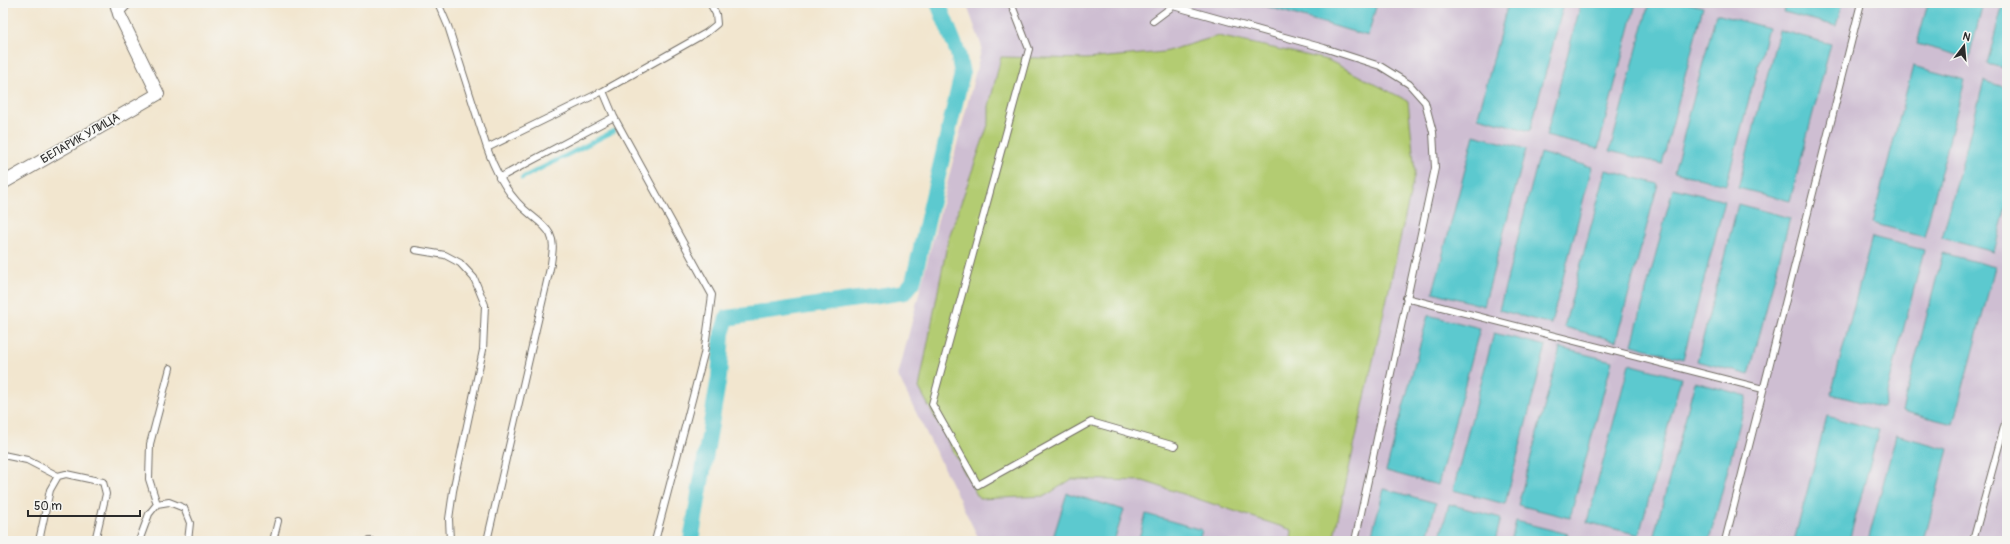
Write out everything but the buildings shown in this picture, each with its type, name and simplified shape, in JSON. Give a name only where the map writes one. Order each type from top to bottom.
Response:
[{"type":"street","name":"БЕЛАРИК УЛИЦА","points":[[3,183],[158,94],[118,9]]},
{"type":"lane","points":[[118,9],[130,3]]},
{"type":"lane","points":[[438,3],[448,26],[499,178],[521,206],[549,232],[553,243],[550,264],[487,541]]},
{"type":"lane","points":[[488,148],[603,91],[706,33],[717,24],[716,14],[710,3]]},
{"type":"lane","points":[[1011,3],[1029,49],[932,404],[978,484],[1090,422],[1175,446]]},
{"type":"lane","points":[[1725,541],[1861,3]]},
{"type":"lane","points":[[1153,21],[1174,5],[1316,46],[1380,66],[1408,84],[1425,102],[1433,132],[1435,168],[1354,541]]},
{"type":"lane","points":[[603,91],[614,117],[712,295],[704,354],[655,541]]},
{"type":"lane","points":[[499,178],[614,117]]},
{"type":"lane","points":[[415,250],[445,255],[460,263],[474,278],[485,305],[483,350],[453,491],[449,519],[450,541]]},
{"type":"lane","points":[[1406,298],[1763,389]]},
{"type":"lane","points":[[157,504],[149,479],[150,444],[170,368]]},
{"type":"lane","points":[[1973,541],[2007,416]]},
{"type":"lane","points":[[3,455],[27,460],[58,476],[66,474],[103,482],[106,494],[96,541]]},
{"type":"lane","points":[[39,541],[50,490],[58,476]]},
{"type":"lane","points":[[139,541],[149,514],[157,504],[169,502],[184,508],[190,523],[188,541]]},
{"type":"lane","points":[[273,541],[278,521]]},
{"type":"shaded area","points":[[966,3],[2007,3],[2007,541],[980,541],[898,376],[982,47]]},
{"type":"green space","points":[[1218,36],[1328,60],[1408,101],[1415,172],[1333,541],[1291,541],[1292,530],[1143,481],[1072,479],[1045,496],[979,499],[919,388],[948,240],[989,122],[989,106],[1001,57],[1086,59],[1164,52]]},
{"type":"water","points":[[1255,3],[1377,3],[1368,36]]},
{"type":"water","points":[[1508,3],[1564,3],[1530,131],[1478,117]]},
{"type":"water","points":[[1581,3],[1636,3],[1598,149],[1546,136]]},
{"type":"water","points":[[1649,3],[1687,3],[1703,7],[1662,164],[1610,151]]},
{"type":"water","points":[[1787,3],[1842,3],[1836,26],[1784,12]]},
{"type":"water","points":[[1928,3],[1983,3],[1969,58],[1917,44]]},
{"type":"water","points":[[2003,3],[2007,3],[2007,69],[1987,64]]},
{"type":"water","points":[[1716,14],[1768,28],[1726,185],[1674,172]]},
{"type":"water","points":[[1779,30],[1831,44],[1790,201],[1738,188]]},
{"type":"water","points":[[1913,66],[1965,80],[1924,237],[1872,223]]},
{"type":"water","points":[[1984,81],[2007,88],[2007,203],[1994,252],[1942,238]]},
{"type":"water","points":[[1474,135],[1526,149],[1484,306],[1433,292]]},
{"type":"water","points":[[1540,153],[1592,167],[1551,324],[1499,310]]},
{"type":"water","points":[[1606,170],[1658,184],[1616,341],[1564,327]]},
{"type":"water","points":[[1673,188],[1725,201],[1683,359],[1632,345]]},
{"type":"water","points":[[1738,204],[1790,218],[1749,375],[1697,361]]},
{"type":"water","points":[[1872,237],[1924,250],[1883,408],[1831,394]]},
{"type":"water","points":[[1943,253],[1995,267],[1953,424],[1902,411]]},
{"type":"water","points":[[1428,315],[1480,328],[1438,485],[1386,471]]},
{"type":"water","points":[[1494,333],[1546,346],[1505,504],[1453,490]]},
{"type":"water","points":[[1560,348],[1612,361],[1570,518],[1518,505]]},
{"type":"water","points":[[1629,364],[1681,378],[1639,535],[1587,522]]},
{"type":"water","points":[[1695,382],[1747,396],[1709,541],[1659,541],[1653,539]]},
{"type":"water","points":[[1827,416],[1879,430],[1849,541],[1794,541]]},
{"type":"water","points":[[1896,435],[1948,449],[1924,541],[1868,541]]},
{"type":"water","points":[[1384,489],[1436,503],[1426,541],[1370,541]]},
{"type":"water","points":[[1067,493],[1124,510],[1114,541],[1052,541]]},
{"type":"water","points":[[1449,504],[1501,518],[1495,541],[1439,541]]},
{"type":"water","points":[[1146,514],[1202,530],[1199,541],[1138,541]]},
{"type":"water","points":[[1516,521],[1568,534],[1566,541],[1511,541]]},
{"type":"waterway","points":[[691,541],[719,377],[722,333],[727,318],[905,292],[913,282],[962,74],[958,53],[938,3]]},
{"type":"waterway","points":[[522,178],[614,131]]}]
